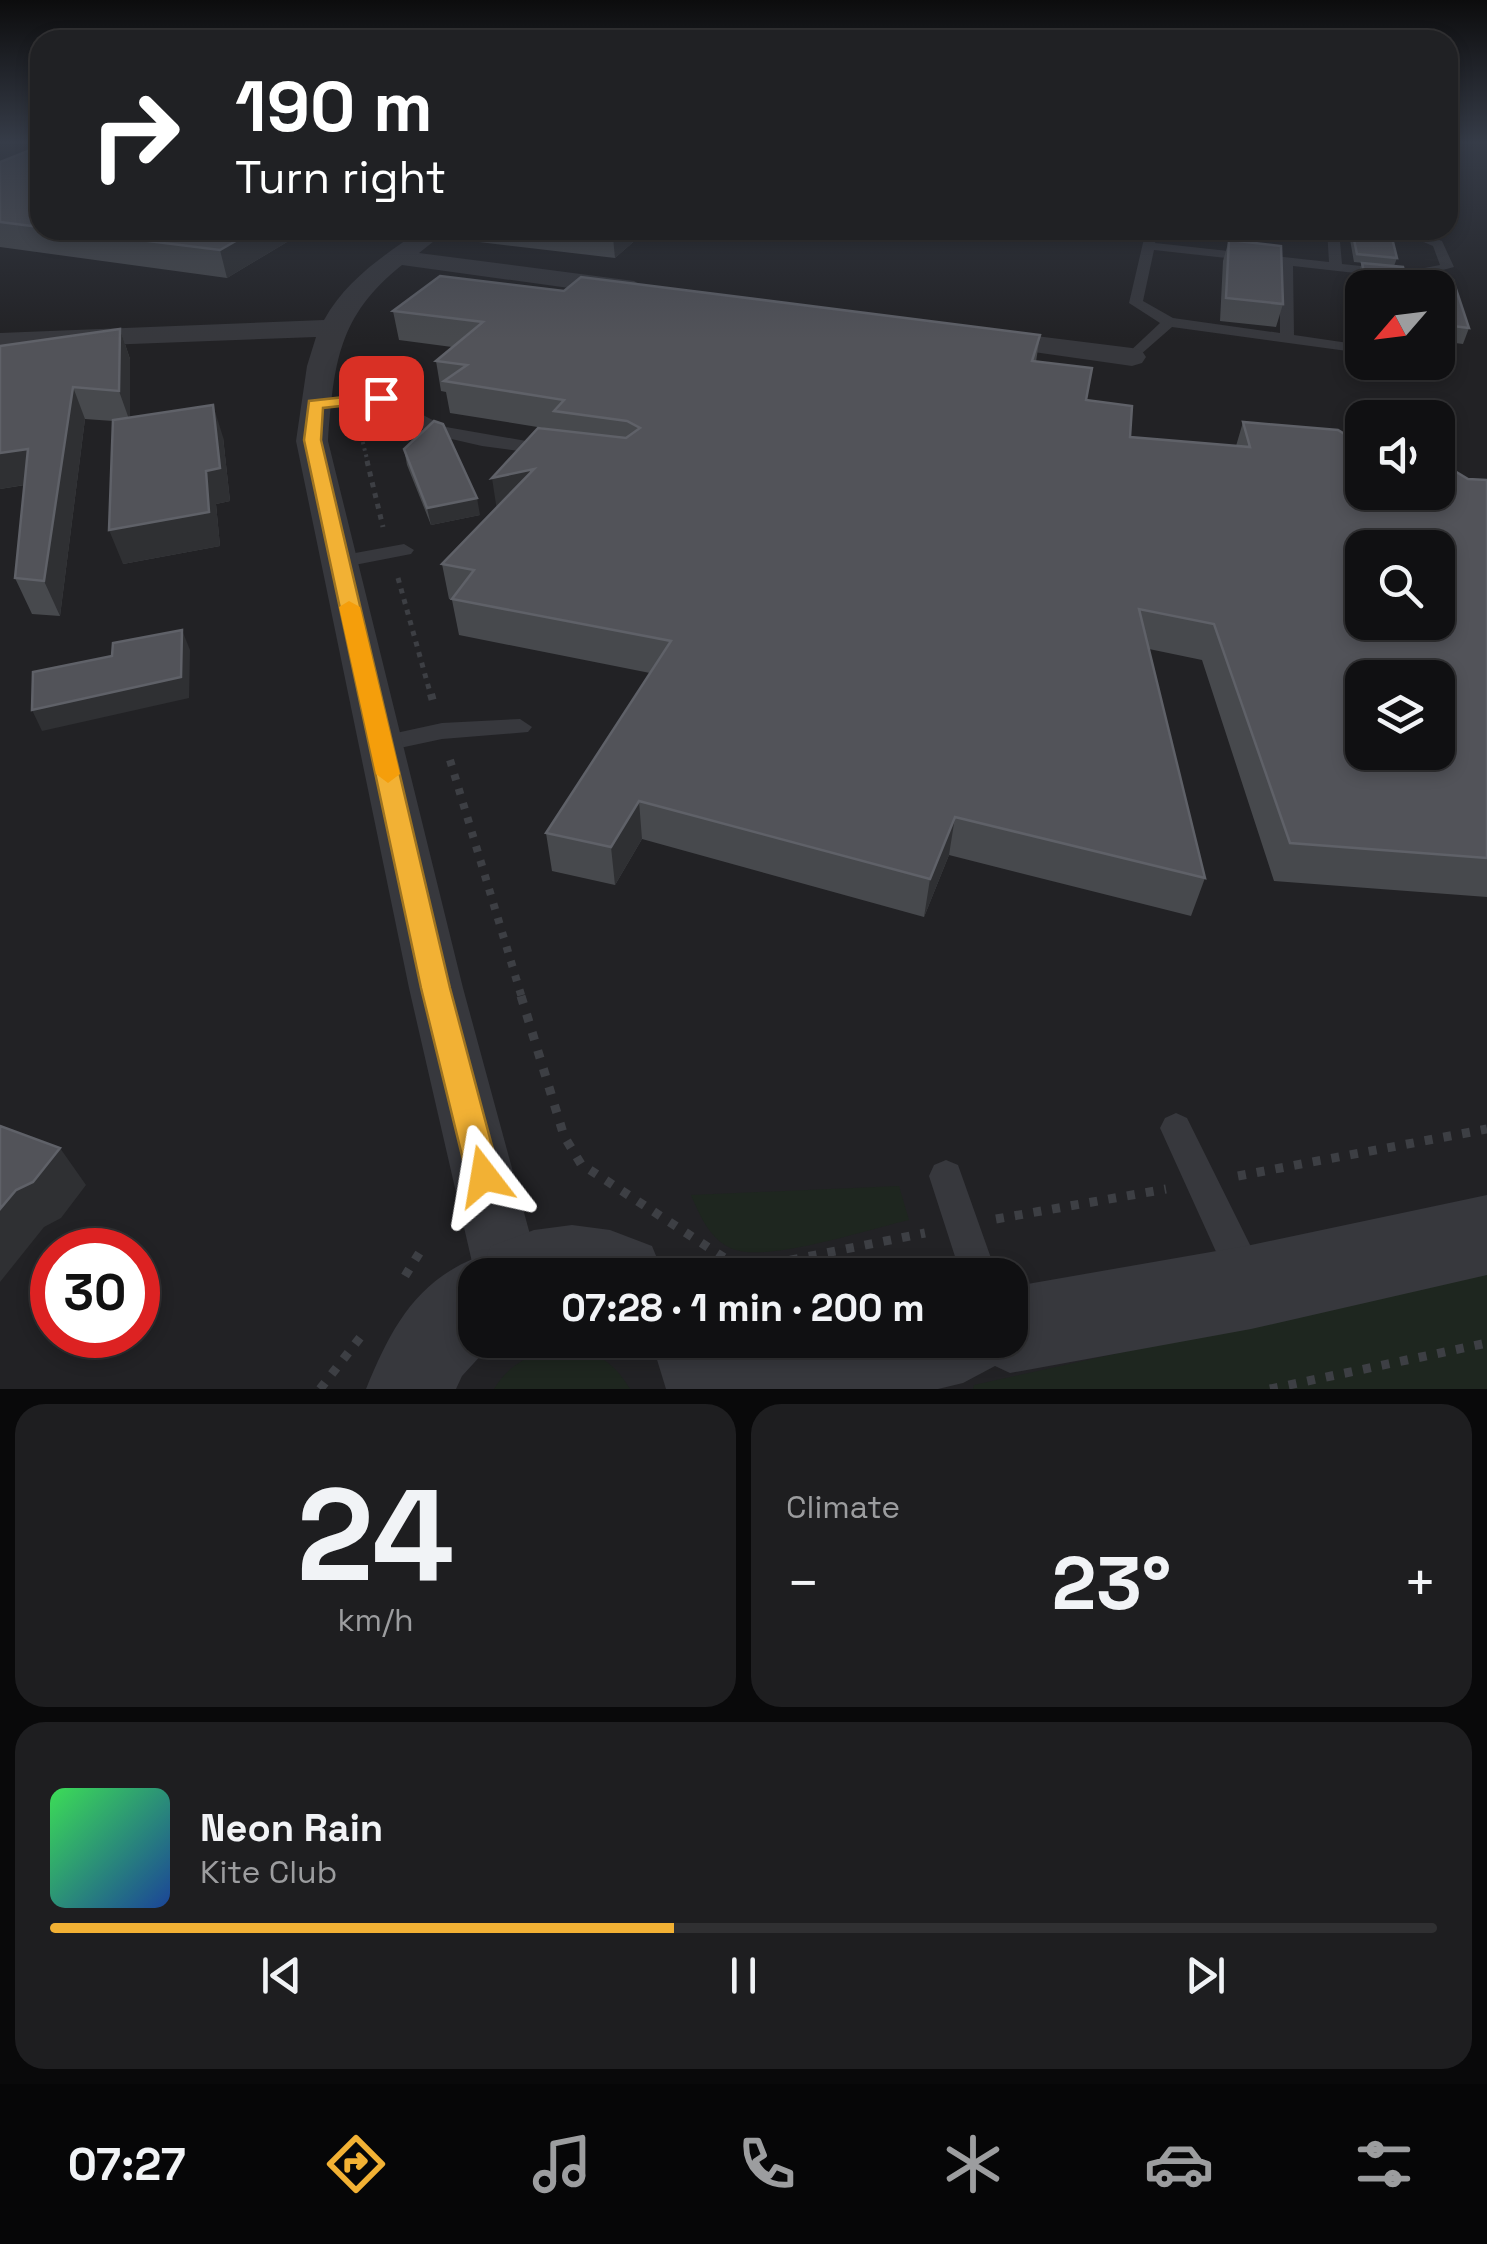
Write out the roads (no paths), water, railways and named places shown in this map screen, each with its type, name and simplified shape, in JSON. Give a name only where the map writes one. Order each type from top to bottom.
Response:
[{"type":"street","points":[[421,240],[367,278],[331,328],[317,377],[335,402],[312,440],[436,988],[504,1258]]},
{"type":"street","points":[[396,256],[664,293]]},
{"type":"street","points":[[0,341],[331,328]]},
{"type":"street","points":[[956,333],[1132,357]]},
{"type":"street","points":[[1028,1327],[1251,1286],[1487,1236]]},
{"type":"street","points":[[410,1389],[432,1346],[458,1318]]},
{"type":"street","points":[[700,1358],[710,1389]]},
{"type":"street","points":[[726,1389],[795,1380],[888,1358]]},
{"type":"lane","points":[[1150,240],[1136,303],[1169,322],[1345,348]]},
{"type":"lane","points":[[1335,240],[1336,267]]},
{"type":"lane","points":[[1149,246],[1409,275],[1448,267],[1438,244],[1427,240]]},
{"type":"lane","points":[[1286,261],[1287,339]]},
{"type":"lane","points":[[1132,357],[1169,322]]},
{"type":"lane","points":[[335,402],[381,398],[404,417],[442,434],[573,454]]},
{"type":"lane","points":[[339,562],[397,552]]},
{"type":"lane","points":[[381,744],[442,731],[520,727]]},
{"type":"lane","points":[[1176,1128],[1251,1286]]},
{"type":"lane","points":[[946,1176],[974,1258]]}]
